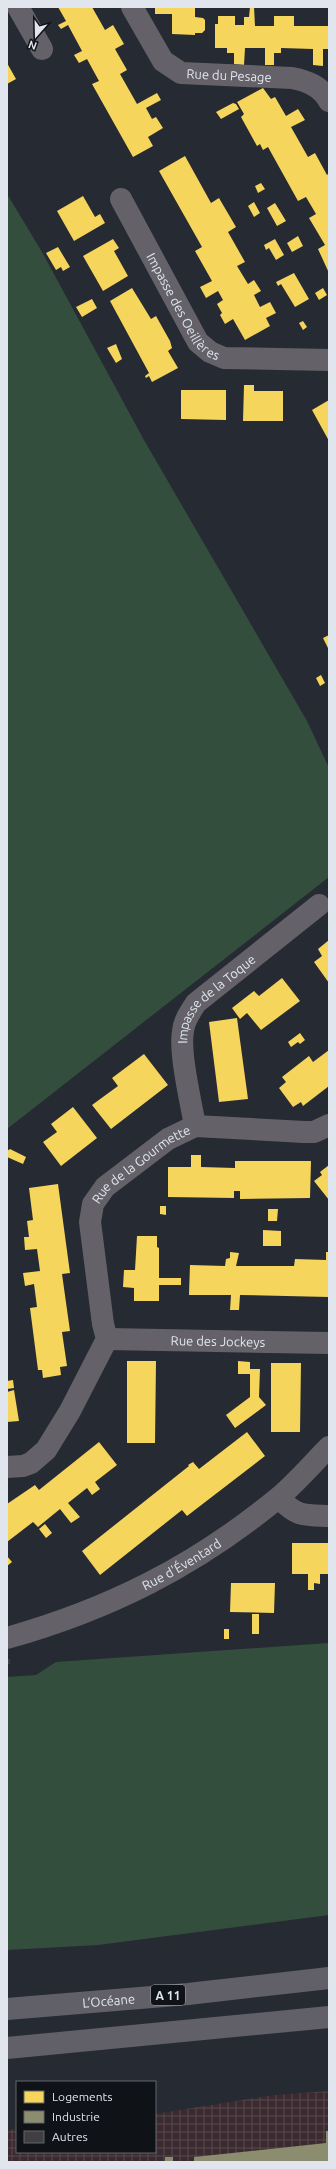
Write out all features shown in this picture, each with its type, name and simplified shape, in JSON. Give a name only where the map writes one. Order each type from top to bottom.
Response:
[{"type":"highway","name":"L’Océane","points":[[7,2009],[188,1994],[329,1978]]},
{"type":"highway","points":[[7,2048],[329,2017]]},
{"type":"street","points":[[18,7],[42,49]]},
{"type":"street","name":"Rue du Pesage","points":[[132,7],[163,61],[181,73],[292,78],[307,81],[317,87],[329,101]]},
{"type":"street","name":"Impasse des Oeillères","points":[[121,199],[198,342],[210,352],[224,358],[329,360]]},
{"type":"street","name":"Impasse de la Toque","points":[[195,1126],[183,1049],[183,1031],[187,1016],[196,1002],[319,905]]},
{"type":"street","name":"Rue de la Gourmette","points":[[107,1339],[103,1324],[90,1222],[93,1204],[104,1187],[168,1140],[195,1126],[314,1132],[329,1125]]},
{"type":"street","points":[[7,1467],[23,1466],[31,1463],[46,1450],[70,1411],[107,1339]]},
{"type":"street","name":"Rue des Jockeys","points":[[107,1339],[329,1343]]},
{"type":"street","name":"Rue d'Éventard","points":[[7,1638],[94,1610],[143,1588],[214,1546],[279,1498],[329,1447]]},
{"type":"street","points":[[279,1498],[291,1510],[304,1515],[329,1516]]},
{"type":"shaded area","points":[[329,2091],[329,2162],[7,2162],[7,2130],[16,2129],[16,2153],[156,2153],[156,2114],[274,2095]]},
{"type":"green space","points":[[7,194],[42,252],[144,440],[307,721],[329,768],[329,877],[7,1129]]},
{"type":"green space","points":[[329,1643],[329,1915],[98,1945],[7,1950],[7,1677],[36,1675],[56,1662]]},
{"type":"building: Logements","points":[[58,7],[92,7],[105,30],[113,25],[124,44],[115,49],[127,70],[120,74],[137,104],[157,93],[161,100],[146,108],[152,119],[156,117],[163,128],[148,137],[153,146],[133,157],[92,84],[99,81],[87,59],[79,63],[74,55],[82,51],[68,25],[61,29],[58,25],[66,21]]},
{"type":"building: Logements","points":[[155,7],[195,7],[195,17],[203,18],[205,20],[205,30],[202,33],[195,33],[195,35],[172,34],[172,14],[155,14]]},
{"type":"building: Logements","points":[[250,7],[254,7],[255,26],[274,26],[274,16],[294,16],[294,26],[329,26],[329,49],[323,49],[323,66],[313,65],[313,49],[281,48],[281,53],[274,53],[274,65],[265,65],[265,48],[245,48],[244,65],[234,64],[234,53],[227,53],[227,48],[215,48],[215,24],[218,24],[218,16],[235,16],[235,25],[244,25],[244,17],[249,17]]},
{"type":"building: Logements","points":[[7,63],[16,79],[7,84]]},
{"type":"building: Logements","points":[[263,88],[271,99],[275,97],[286,116],[298,109],[305,120],[291,127],[308,157],[315,153],[327,175],[329,173],[329,273],[318,249],[325,245],[309,218],[316,214],[306,197],[298,201],[268,147],[263,150],[260,144],[257,146],[241,117],[244,114],[237,102]]},
{"type":"building: Logements","points":[[233,103],[236,104],[239,109],[221,119],[216,112]]},
{"type":"building: Logements","points":[[185,156],[211,203],[219,198],[236,227],[228,232],[245,262],[237,266],[248,284],[254,280],[261,291],[254,295],[260,307],[270,302],[276,313],[266,318],[270,326],[245,340],[233,319],[225,324],[220,315],[222,313],[217,304],[223,300],[218,291],[206,298],[200,287],[212,281],[195,251],[202,247],[159,171]]},
{"type":"building: Logements","points":[[261,183],[265,189],[258,193],[255,186]]},
{"type":"building: Logements","points":[[83,196],[95,217],[100,214],[105,223],[74,241],[57,211]]},
{"type":"building: Logements","points":[[254,202],[260,213],[254,217],[248,206]]},
{"type":"building: Logements","points":[[275,203],[286,221],[277,226],[267,208]]},
{"type":"building: Logements","points":[[298,236],[303,246],[292,252],[287,243]]},
{"type":"building: Logements","points":[[113,239],[119,248],[114,251],[128,276],[103,291],[83,256]]},
{"type":"building: Logements","points":[[275,239],[284,255],[276,260],[269,248],[266,250],[264,245]]},
{"type":"building: Logements","points":[[58,247],[70,267],[63,271],[61,267],[56,270],[46,253]]},
{"type":"building: Logements","points":[[294,273],[309,299],[295,307],[281,284],[278,286],[276,282]]},
{"type":"building: Logements","points":[[132,288],[151,319],[156,316],[170,341],[172,348],[168,351],[178,368],[152,382],[149,376],[146,378],[145,376],[149,373],[110,301]]},
{"type":"building: Logements","points":[[323,288],[327,295],[319,300],[315,293]]},
{"type":"building: Logements","points":[[92,299],[97,308],[82,317],[76,307]]},
{"type":"building: Logements","points":[[303,321],[307,327],[303,330],[299,323]]},
{"type":"building: Logements","points":[[116,344],[122,359],[116,363],[107,348]]},
{"type":"building: Logements","points":[[244,385],[254,385],[254,391],[283,391],[283,421],[243,421]]},
{"type":"building: Logements","points":[[181,390],[226,390],[226,420],[181,419]]},
{"type":"building: Logements","points":[[329,400],[329,441],[312,410]]},
{"type":"building: Logements","points":[[329,635],[329,650],[323,638]]},
{"type":"building: Logements","points":[[321,675],[325,683],[320,686],[316,678]]},
{"type":"building: Logements","points":[[329,940],[329,983],[314,962],[322,956],[318,949]]},
{"type":"building: Logements","points":[[282,978],[300,1001],[261,1030],[247,1013],[240,1019],[232,1008],[254,991],[259,996]]},
{"type":"building: Logements","points":[[237,1018],[248,1099],[219,1102],[209,1022]]},
{"type":"building: Logements","points":[[300,1033],[305,1040],[300,1044],[298,1042],[291,1047],[288,1042]]},
{"type":"building: Logements","points":[[329,1050],[329,1086],[303,1106],[301,1102],[293,1107],[279,1088],[286,1082],[282,1077],[309,1056],[313,1062]]},
{"type":"building: Logements","points":[[144,1054],[168,1085],[111,1129],[92,1105],[118,1086],[112,1078]]},
{"type":"building: Logements","points":[[73,1107],[97,1138],[61,1166],[43,1142],[57,1132],[51,1124]]},
{"type":"building: Logements","points":[[10,1149],[26,1157],[23,1164],[7,1157],[7,1151]]},
{"type":"building: Logements","points":[[191,1155],[201,1155],[201,1167],[235,1168],[235,1161],[311,1161],[310,1198],[240,1199],[240,1191],[234,1191],[234,1198],[168,1197],[168,1167],[191,1167]]},
{"type":"building: Logements","points":[[329,1165],[329,1200],[314,1181],[322,1175],[320,1172]]},
{"type":"building: Logements","points":[[58,1184],[70,1273],[62,1274],[70,1331],[62,1332],[67,1366],[60,1367],[61,1375],[43,1378],[42,1370],[38,1370],[30,1308],[37,1307],[34,1284],[25,1286],[23,1273],[40,1271],[37,1249],[25,1250],[24,1237],[29,1237],[27,1221],[33,1220],[29,1188]]},
{"type":"building: Logements","points":[[160,1206],[166,1206],[166,1215],[160,1214]]},
{"type":"building: Logements","points":[[268,1209],[278,1209],[277,1221],[268,1221]]},
{"type":"building: Logements","points":[[263,1230],[281,1231],[281,1246],[263,1246]]},
{"type":"building: Logements","points":[[137,1236],[157,1236],[157,1247],[159,1248],[159,1278],[181,1278],[181,1285],[159,1285],[159,1301],[134,1301],[134,1288],[123,1287],[124,1270],[135,1270]]},
{"type":"building: Logements","points":[[230,1252],[239,1253],[236,1266],[294,1266],[295,1259],[326,1260],[326,1252],[329,1252],[329,1297],[240,1295],[239,1310],[230,1310],[231,1295],[189,1295],[190,1265],[225,1266],[226,1259],[230,1258]]},
{"type":"building: Logements","points":[[127,1361],[156,1361],[155,1443],[127,1443]]},
{"type":"building: Logements","points":[[238,1361],[250,1362],[250,1369],[260,1369],[259,1397],[266,1405],[235,1428],[226,1415],[250,1397],[250,1374],[238,1374]]},
{"type":"building: Logements","points":[[271,1363],[301,1363],[300,1432],[271,1432]]},
{"type":"building: Logements","points":[[13,1380],[14,1388],[7,1389],[7,1381]]},
{"type":"building: Logements","points":[[14,1390],[19,1421],[7,1422],[7,1392]]},
{"type":"building: Logements","points":[[247,1432],[265,1456],[187,1516],[182,1510],[100,1575],[82,1551],[189,1466],[188,1465],[193,1462],[199,1469]]},
{"type":"building: Logements","points":[[99,1442],[117,1465],[95,1482],[100,1489],[92,1495],[87,1488],[68,1503],[80,1517],[71,1523],[60,1509],[38,1527],[33,1522],[7,1542],[7,1504],[35,1485],[39,1490]]},
{"type":"building: Logements","points":[[45,1524],[52,1533],[46,1538],[39,1529]]},
{"type":"building: Logements","points":[[292,1543],[329,1543],[329,1574],[320,1574],[320,1584],[314,1583],[314,1590],[308,1590],[308,1574],[292,1574]]},
{"type":"building: Logements","points":[[7,1556],[12,1562],[7,1566]]},
{"type":"building: Logements","points":[[231,1583],[275,1583],[274,1613],[230,1612]]},
{"type":"building: Logements","points":[[252,1614],[259,1614],[259,1634],[252,1634]]},
{"type":"building: Logements","points":[[224,1629],[229,1629],[229,1639],[224,1639]]},
{"type":"building: Industrie","points":[[326,2131],[329,2131],[329,2162],[194,2162],[194,2157],[326,2143]]},
{"type":"building: Industrie","points":[[165,2157],[173,2157],[173,2162],[165,2162]]},
{"type":"building: Autres","points":[[7,1659],[10,1659],[10,1664],[7,1664]]}]
